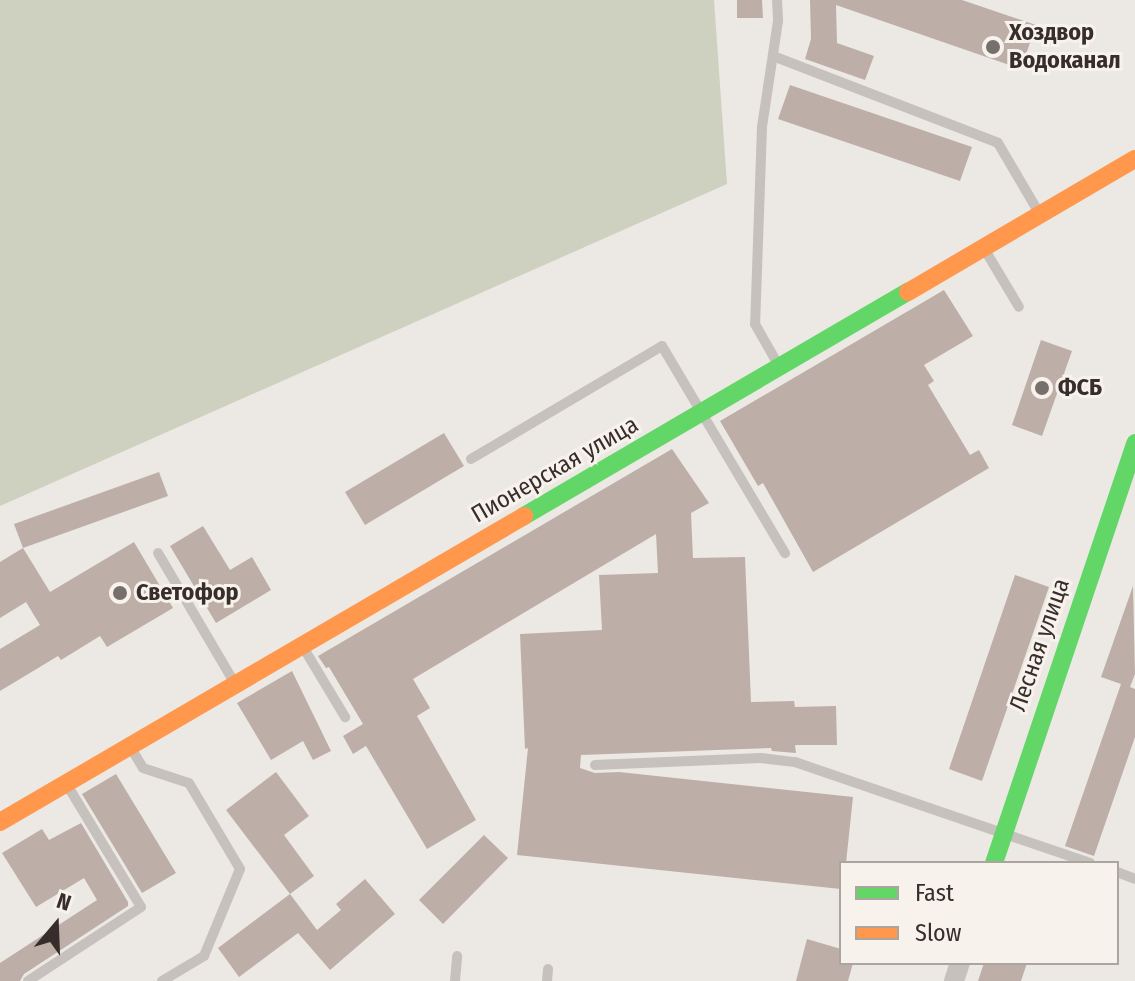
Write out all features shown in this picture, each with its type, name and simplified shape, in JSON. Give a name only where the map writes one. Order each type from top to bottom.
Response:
[{"type":"street","name":"Пионерская улица","points":[[0,822],[1135,159]]},
{"type":"street","name":"Лесная улица","points":[[995,861],[1122,496],[1135,443]]},
{"type":"lane","points":[[777,0],[773,56],[762,127],[755,324],[780,367]]},
{"type":"lane","points":[[773,56],[998,143],[1040,215]]},
{"type":"lane","points":[[983,248],[1019,307]]},
{"type":"lane","points":[[471,459],[662,346],[785,553]]},
{"type":"lane","points":[[158,553],[236,684]]},
{"type":"lane","points":[[302,646],[345,717]]},
{"type":"lane","points":[[130,746],[143,768],[189,783],[240,869],[204,956],[162,981]]},
{"type":"lane","points":[[595,765],[761,758],[795,762],[1084,861]]},
{"type":"lane","points":[[28,981],[141,907],[66,784]]},
{"type":"lane","points":[[455,981],[457,956]]},
{"type":"lane","points":[[547,981],[548,969]]},
{"type":"green space","points":[[0,0],[714,0],[727,184],[0,506]]},
{"type":"building","points":[[737,0],[762,0],[763,18],[737,18]]},
{"type":"building","name":"Хоздвор Водоканал","points":[[810,0],[962,0],[1036,25],[1021,69],[836,5],[837,43],[874,56],[865,80],[805,59],[811,39]]},
{"type":"building","points":[[790,85],[972,147],[960,181],[778,119]]},
{"type":"building","points":[[944,290],[973,336],[924,365],[934,381],[928,385],[970,455],[979,450],[989,468],[813,572],[763,483],[758,486],[720,421]]},
{"type":"building","name":"ФСБ","points":[[1041,340],[1072,351],[1042,436],[1012,425]]},
{"type":"building","points":[[444,433],[464,466],[365,525],[345,492]]},
{"type":"building","points":[[672,449],[709,503],[691,513],[693,558],[745,557],[751,702],[794,701],[795,707],[836,706],[837,745],[795,745],[796,753],[772,751],[771,748],[581,755],[580,768],[595,773],[619,772],[853,797],[846,861],[839,861],[839,889],[517,855],[528,748],[525,749],[520,634],[602,630],[599,575],[658,573],[656,534],[413,679],[430,708],[417,716],[476,820],[427,849],[366,746],[353,754],[343,736],[363,724],[329,667],[326,668],[318,656]]},
{"type":"building","points":[[159,472],[168,496],[23,548],[14,524]]},
{"type":"building","points":[[203,526],[230,570],[252,557],[271,590],[216,623],[170,546]]},
{"type":"building","points":[[134,542],[173,608],[107,647],[100,636],[61,660],[58,656],[0,691],[0,649],[40,625],[26,602],[0,618],[0,562],[23,548],[50,592]]},
{"type":"building","points":[[1015,575],[1049,587],[982,781],[949,769]]},
{"type":"building","points":[[1133,586],[1135,674],[1130,687],[1135,689],[1135,737],[1094,856],[1065,846],[1121,684],[1101,677]]},
{"type":"building","points":[[292,671],[331,751],[313,760],[303,741],[271,760],[237,703]]},
{"type":"building","points":[[276,772],[309,816],[284,835],[314,876],[290,894],[226,810]]},
{"type":"building","points":[[116,774],[176,873],[142,893],[82,794]]},
{"type":"building","points":[[81,823],[128,906],[24,974],[20,981],[0,981],[0,963],[97,900],[84,878],[36,907],[2,853],[42,829],[49,840]]},
{"type":"building","points":[[484,835],[508,858],[443,924],[419,900]]},
{"type":"building","points":[[365,879],[395,914],[330,970],[298,933],[239,977],[218,948],[290,894],[317,930],[341,910],[336,904]]},
{"type":"building","points":[[807,939],[839,948],[839,965],[852,965],[848,981],[796,981]]},
{"type":"building","points":[[983,965],[1026,965],[1021,981],[978,981]]},
{"type":"traffic: fast","points":[[524,516],[908,292]]},
{"type":"traffic: fast","points":[[995,861],[1135,443]]},
{"type":"traffic: slow","points":[[908,292],[1135,159]]},
{"type":"traffic: slow","points":[[0,822],[524,516]]},
{"type":"place","name":"Хоздвор Водоканал","points":[[993,47]]},
{"type":"place","name":"ФСБ","points":[[1042,388]]},
{"type":"place","name":"Светофор","points":[[120,593]]}]
